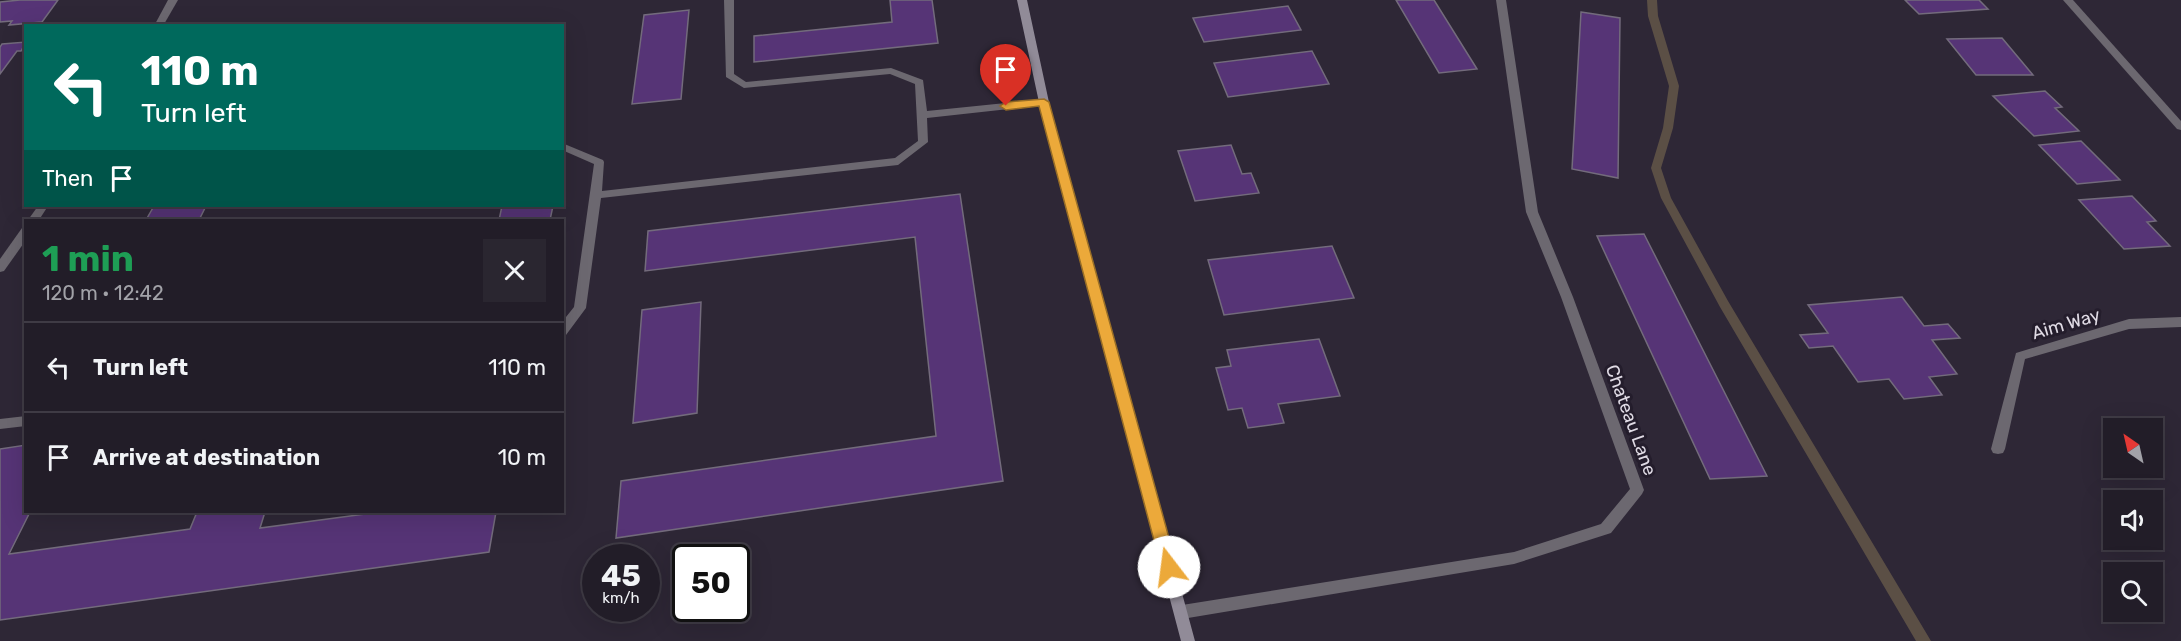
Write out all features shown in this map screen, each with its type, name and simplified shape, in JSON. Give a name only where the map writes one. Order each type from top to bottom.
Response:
[{"type":"main road","points":[[1022,0],[1044,102],[1188,641]]},
{"type":"street","points":[[160,24],[173,0]]},
{"type":"street","points":[[596,195],[898,161],[923,142],[920,82],[891,71],[744,85],[729,75],[729,0]]},
{"type":"street","name":"Chateau Lane","points":[[1182,612],[1514,558],[1606,529],[1637,490],[1567,297],[1532,212],[1501,0]]},
{"type":"street","points":[[2068,0],[2181,127]]},
{"type":"street","points":[[922,116],[1044,102]]},
{"type":"street","points":[[564,147],[600,162],[580,308],[564,329]]},
{"type":"street","points":[[0,268],[24,234]]},
{"type":"street","name":"Aim Way","points":[[1998,449],[2020,356],[2129,324],[2181,322]]},
{"type":"street","points":[[0,424],[24,422]]},
{"type":"building","points":[[58,0],[42,22],[9,25],[12,21],[0,22],[0,2]]},
{"type":"building","points":[[890,0],[932,0],[938,43],[754,62],[754,36],[892,22]]},
{"type":"building","points":[[1396,0],[1434,0],[1477,69],[1439,73]]},
{"type":"building","points":[[1905,0],[1979,0],[1988,9],[1919,14]]},
{"type":"building","points":[[1288,6],[1301,30],[1204,42],[1193,18]]},
{"type":"building","points":[[689,10],[681,99],[632,104],[644,15]]},
{"type":"building","points":[[1581,12],[1620,18],[1618,178],[1572,169]]},
{"type":"building","points":[[2002,38],[2033,75],[1976,75],[1947,39]]},
{"type":"building","points":[[24,42],[21,51],[17,51],[0,74],[0,47],[2,44]]},
{"type":"building","points":[[1312,51],[1329,84],[1228,97],[1214,63]]},
{"type":"building","points":[[2045,91],[2062,107],[2055,108],[2079,131],[2034,136],[1993,96]]},
{"type":"building","points":[[2081,141],[2120,180],[2077,184],[2039,145]]},
{"type":"building","points":[[1231,145],[1242,174],[1251,173],[1259,193],[1195,201],[1178,151]]},
{"type":"building","points":[[960,194],[1003,481],[616,538],[621,481],[936,436],[915,237],[645,271],[648,231]]},
{"type":"building","points":[[2132,196],[2156,221],[2147,222],[2170,246],[2124,249],[2079,200]]},
{"type":"building","points":[[153,207],[206,207],[200,219],[147,219]]},
{"type":"building","points":[[502,207],[553,207],[550,219],[499,219]]},
{"type":"building","points":[[1644,234],[1767,476],[1710,479],[1597,236]]},
{"type":"building","points":[[1332,246],[1354,298],[1224,315],[1208,260]]},
{"type":"building","points":[[1902,297],[1924,326],[1948,324],[1960,338],[1932,340],[1957,374],[1929,377],[1942,395],[1904,399],[1889,379],[1858,382],[1833,346],[1809,348],[1800,335],[1828,333],[1808,305]]},
{"type":"building","points":[[701,302],[697,413],[633,423],[642,310]]},
{"type":"building","points":[[1319,339],[1340,396],[1278,404],[1284,423],[1248,428],[1242,408],[1228,410],[1216,368],[1231,366],[1227,350]]},
{"type":"building","points":[[24,445],[24,513],[30,513],[9,554],[190,529],[197,513],[265,513],[260,528],[372,513],[496,513],[489,552],[0,620],[0,449]]},
{"type":"waterway","points":[[1652,0],[1653,16],[1674,86],[1668,128],[1656,168],[1666,198],[1724,304],[1924,641]]},
{"type":"route","points":[[1006,106],[1044,102],[1169,567]]}]
